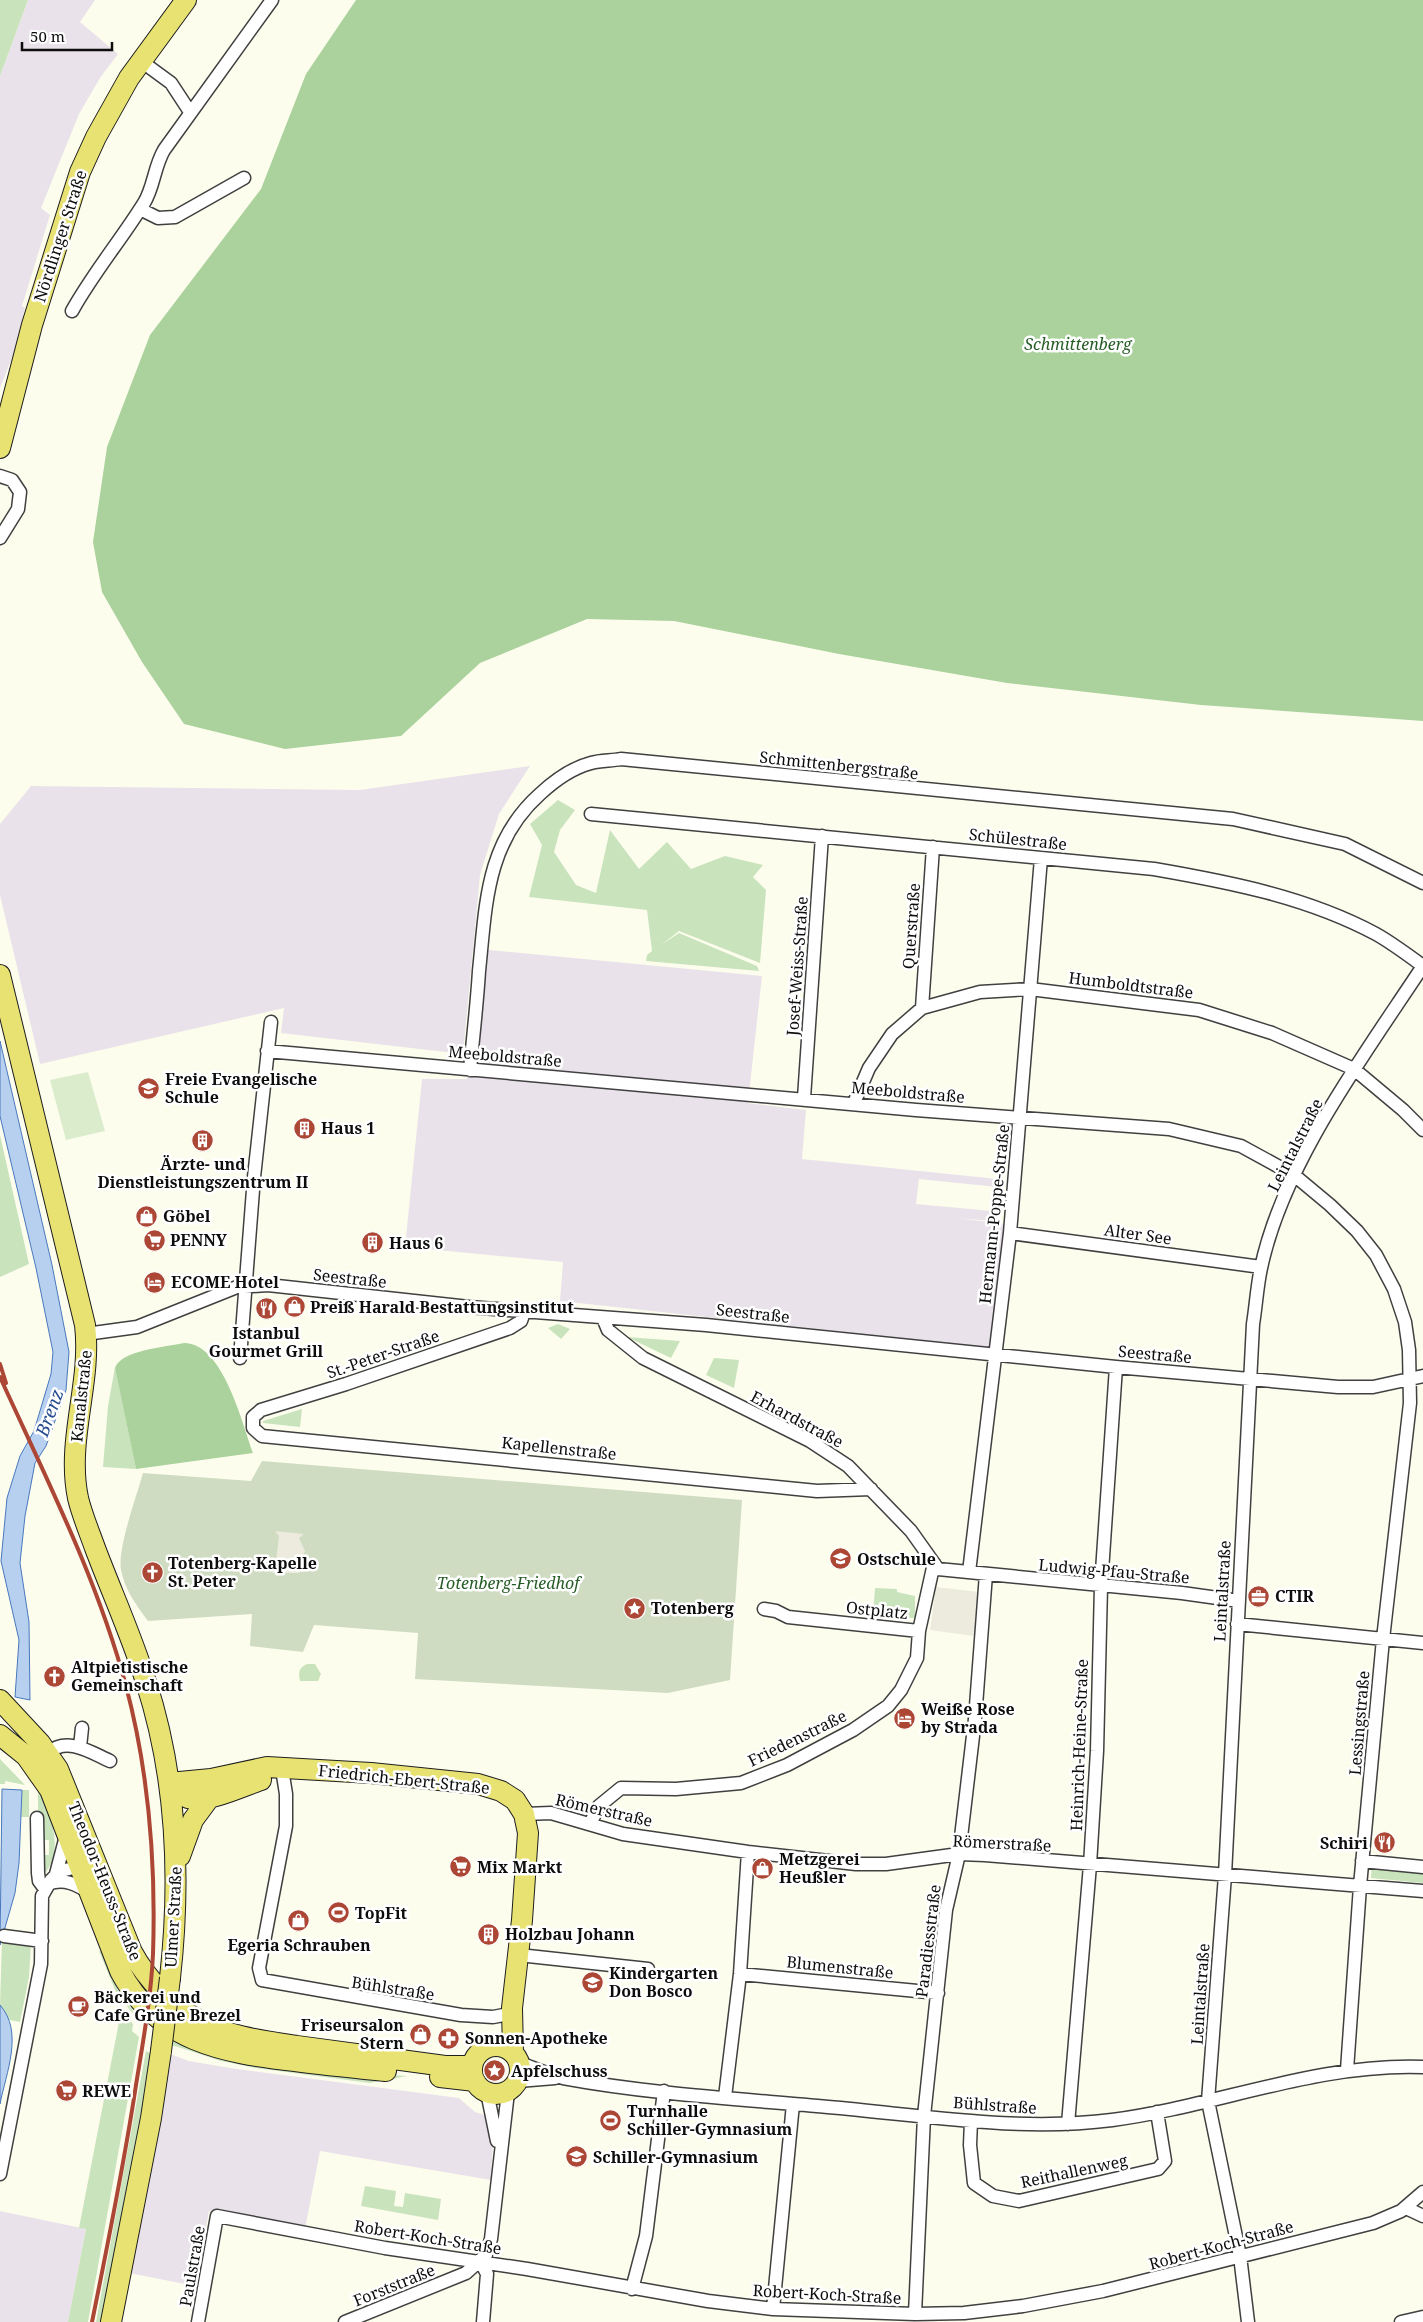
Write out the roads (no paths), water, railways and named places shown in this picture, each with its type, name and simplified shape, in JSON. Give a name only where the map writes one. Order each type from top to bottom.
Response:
[{"type":"main road","name":"Nördlinger Straße","points":[[3,422],[57,240],[80,172],[116,100],[141,61],[186,0]]},
{"type":"main road","points":[[0,448],[3,422]]},
{"type":"main road","name":"Kanalstraße","points":[[0,975],[78,1291],[86,1334],[86,1366],[75,1448],[78,1496],[146,1682],[160,1736],[169,1783]]},
{"type":"main road","name":"Theodor-Heuss-Straße","points":[[0,1700],[48,1753],[58,1769],[70,1794],[126,1940],[137,1963],[164,1994],[201,2021],[233,2034],[267,2041],[445,2066],[478,2080]]},
{"type":"main road","name":"Theodor-Heuss-Straße","points":[[1,1739],[26,1756],[43,1778],[67,1831],[114,1959],[125,1982],[134,1995],[157,2018],[183,2035],[215,2047],[254,2056],[478,2080]]},
{"type":"main road","name":"Friedrich-Ebert-Straße","points":[[169,1783],[211,1779],[259,1768],[282,1770],[308,1769],[490,1786],[509,1795],[524,1814]]},
{"type":"main road","name":"Friedrich-Ebert-Straße","points":[[169,1783],[185,1797],[196,1799],[210,1797],[263,1779],[282,1770]]},
{"type":"main road","name":"Ulmer Straße","points":[[111,2322],[151,2118],[170,1978],[175,1921],[176,1867],[169,1783]]},
{"type":"main road","points":[[176,1867],[193,1820],[210,1797]]},
{"type":"main road","points":[[511,2067],[480,2052],[478,2080],[494,2094],[511,2067],[505,2013],[519,1955],[528,1841],[524,1814]]},
{"type":"street","points":[[72,312],[96,271],[147,197],[158,160],[190,112],[272,0]]},
{"type":"street","points":[[141,61],[171,83],[190,112]]},
{"type":"street","points":[[140,209],[158,218],[175,217],[244,178]]},
{"type":"street","points":[[0,476],[12,480],[20,492],[18,510],[0,538]]},
{"type":"street","name":"Schmittenbergstraße","points":[[470,1070],[484,920],[496,859],[509,828],[522,809],[548,786],[573,770],[591,763],[621,759],[1233,820],[1345,844],[1423,883]]},
{"type":"street","name":"Schülestraße","points":[[591,814],[1154,869],[1217,880],[1276,895],[1326,912],[1376,934],[1423,966]]},
{"type":"street","name":"Josef-Weiss-Straße","points":[[804,1098],[822,836]]},
{"type":"street","name":"Querstraße","points":[[922,1008],[932,847]]},
{"type":"street","name":"Hermann-Poppe-Straße","points":[[969,1572],[1010,1233],[1041,858]]},
{"type":"street","name":"Leintalstraße","points":[[1248,2322],[1240,2256],[1208,2101],[1225,1875],[1253,1324],[1261,1267],[1277,1216],[1294,1175],[1354,1069],[1423,966]]},
{"type":"street","name":"Humboldtstraße","points":[[854,1103],[869,1068],[892,1034],[922,1008],[980,992],[1030,989],[1199,1010],[1272,1033],[1354,1069],[1403,1110],[1423,1130]]},
{"type":"street","points":[[240,1358],[271,1022]]},
{"type":"street","name":"Meeboldstraße","points":[[267,1051],[1169,1129],[1241,1146],[1294,1175],[1350,1224],[1376,1255],[1394,1288],[1405,1322],[1409,1350],[1410,1379]]},
{"type":"street","name":"Alter See","points":[[1010,1233],[1261,1267]]},
{"type":"street","name":"Seestraße","points":[[86,1334],[137,1327],[223,1291],[246,1286],[277,1286],[524,1312],[706,1325],[1116,1367],[1355,1388],[1372,1387],[1423,1376]]},
{"type":"street","name":"St.-Peter-Straße","points":[[252,1423],[255,1414],[261,1410],[346,1384],[510,1328],[521,1321],[524,1312]]},
{"type":"street","name":"Erhardstraße","points":[[603,1318],[608,1330],[643,1358],[810,1441],[848,1466],[911,1531],[934,1563]]},
{"type":"street","name":"Heinrich-Heine-Straße","points":[[1068,2124],[1090,1865],[1097,1751],[1101,1586],[1116,1367]]},
{"type":"street","name":"Lessingstraße","points":[[1347,2070],[1362,1861],[1383,1639],[1410,1403],[1410,1379]]},
{"type":"street","name":"Kapellenstraße","points":[[252,1423],[256,1432],[262,1436],[817,1490],[871,1488]]},
{"type":"street","points":[[934,1563],[938,1569],[986,1574]]},
{"type":"street","name":"Ostplatz","points":[[764,1609],[776,1611],[788,1617],[919,1631],[934,1563]]},
{"type":"street","name":"Ludwig-Pfau-Straße","points":[[986,1574],[1182,1592],[1238,1600]]},
{"type":"street","name":"Paradiesstraße","points":[[915,2314],[924,2116],[946,1910],[959,1854],[975,1719],[986,1574]]},
{"type":"street","points":[[1237,1624],[1423,1643]]},
{"type":"street","name":"Friedenstraße","points":[[590,1824],[599,1806],[621,1788],[676,1788],[741,1783],[788,1765],[853,1730],[888,1706],[901,1690],[917,1658],[919,1631]]},
{"type":"street","points":[[80,1747],[82,1728]]},
{"type":"street","points":[[48,1753],[61,1745],[80,1747],[110,1761]]},
{"type":"street","name":"Bühlstraße","points":[[282,1770],[286,1794],[286,1826],[259,1968],[262,1980],[462,2015],[505,2013]]},
{"type":"street","name":"Römerstraße","points":[[524,1814],[551,1813],[623,1834],[748,1852],[856,1864],[880,1864],[959,1854],[1423,1891]]},
{"type":"street","points":[[37,1818],[39,1881],[47,1887]]},
{"type":"street","points":[[0,2174],[2,2153],[41,1964],[40,1904],[47,1887],[56,1874],[67,1831]]},
{"type":"street","points":[[725,2097],[740,1974],[748,1852]]},
{"type":"street","points":[[1362,1861],[1423,1866]]},
{"type":"street","points":[[56,1874],[64,1870],[81,1869],[100,1874]]},
{"type":"street","points":[[47,1887],[65,1882],[90,1894]]},
{"type":"street","points":[[4,1936],[42,1941]]},
{"type":"street","points":[[519,1955],[648,1969]]},
{"type":"street","name":"Blumenstraße","points":[[740,1974],[938,1994]]},
{"type":"street","points":[[483,2322],[487,2274],[481,2262],[486,2255],[490,2239],[511,2067]]},
{"type":"street","name":"Bühlstraße","points":[[511,2067],[561,2078],[664,2091],[1026,2125],[1112,2120],[1158,2112],[1304,2078],[1347,2070],[1423,2067]]},
{"type":"street","name":"Bühlstraße","points":[[511,2067],[561,2078]]},
{"type":"street","points":[[478,2080],[492,2110],[499,2157]]},
{"type":"street","points":[[632,2289],[646,2236],[664,2091]]},
{"type":"street","points":[[773,2309],[793,2104]]},
{"type":"street","name":"Reithallenweg","points":[[971,2120],[970,2145],[974,2184],[993,2196],[1020,2201],[1158,2169],[1165,2161],[1158,2112]]},
{"type":"street","name":"Robert-Koch-Straße","points":[[217,2216],[708,2302],[773,2309],[915,2314],[964,2313],[1023,2306],[1139,2284],[1240,2256],[1373,2223],[1406,2208],[1423,2192]]},
{"type":"street","points":[[1406,2208],[1423,2216]]},
{"type":"street","name":"Paulstraße","points":[[198,2322],[217,2216]]},
{"type":"street","name":"Forststraße","points":[[345,2322],[460,2276],[481,2262]]},
{"type":"street","points":[[1401,2322],[1423,2317]]},
{"type":"water","name":"Brenz","points":[[0,1041],[52,1265],[69,1352],[66,1390],[46,1446],[35,1463],[25,1516],[20,1563],[29,1622],[30,1700],[15,1697],[19,1640],[1,1561],[7,1498],[20,1456],[34,1431],[51,1374],[53,1352],[36,1268],[0,1116]]},
{"type":"water","points":[[2,1789],[22,1790],[19,1863],[15,1893],[0,1945]]},
{"type":"water","points":[[0,2005],[7,2016],[12,2040],[9,2066],[0,2104]]},
{"type":"railway","points":[[0,1364],[6,1383]]},
{"type":"railway","points":[[0,1377],[86,1567],[101,1606],[126,1686],[134,1719],[149,1819],[154,1920],[150,1987],[144,2036],[116,2204],[92,2322]]},
{"type":"place","name":"Freie Evangelische Schule","points":[[149,1088]]},
{"type":"place","name":"Haus 1","points":[[305,1128]]},
{"type":"place","name":"Ärzte- und Dienstleistungszentrum II","points":[[203,1140]]},
{"type":"place","name":"Göbel","points":[[147,1216]]},
{"type":"place","name":"PENNY","points":[[154,1240]]},
{"type":"place","name":"Haus 6","points":[[373,1243]]},
{"type":"place","name":"ECOME Hotel","points":[[155,1282]]},
{"type":"place","name":"Preiß Harald Bestattungsinstitut","points":[[294,1307]]},
{"type":"place","name":"Istanbul Gourmet Grill","points":[[266,1309]]},
{"type":"place","name":"Ostschule","points":[[841,1559]]},
{"type":"place","name":"Totenberg-Kapelle St. Peter","points":[[152,1572]]},
{"type":"place","name":"CTIR","points":[[1259,1596]]},
{"type":"place","name":"Totenberg","points":[[635,1608]]},
{"type":"place","name":"Altpietistische Gemeinschaft","points":[[55,1676]]},
{"type":"place","name":"Weiße Rose by Strada","points":[[905,1718]]},
{"type":"place","name":"Schiri","points":[[1384,1843]]},
{"type":"place","name":"Mix Markt","points":[[461,1867]]},
{"type":"place","name":"Metzgerei Heußler","points":[[763,1868]]},
{"type":"place","name":"TopFit","points":[[339,1913]]},
{"type":"place","name":"Egeria Schrauben","points":[[299,1921]]},
{"type":"place","name":"Holzbau Johann","points":[[489,1934]]},
{"type":"place","name":"Kindergarten Don Bosco","points":[[593,1982]]},
{"type":"place","name":"Bäckerei und Cafe Grüne Brezel","points":[[78,2006]]},
{"type":"place","name":"Friseursalon Stern","points":[[420,2034]]},
{"type":"place","name":"Sonnen-Apotheke","points":[[449,2038]]},
{"type":"place","name":"Apfelschuss","points":[[495,2071]]},
{"type":"place","name":"REWE","points":[[66,2091]]},
{"type":"place","name":"Turnhalle Schiller-Gymnasium","points":[[611,2120]]},
{"type":"place","name":"Schiller-Gymnasium","points":[[577,2157]]},
{"type":"park label","name":"Schmittenberg","points":[[1078,344]]},
{"type":"park label","name":"Totenberg-Friedhof","points":[[508,1583]]}]
